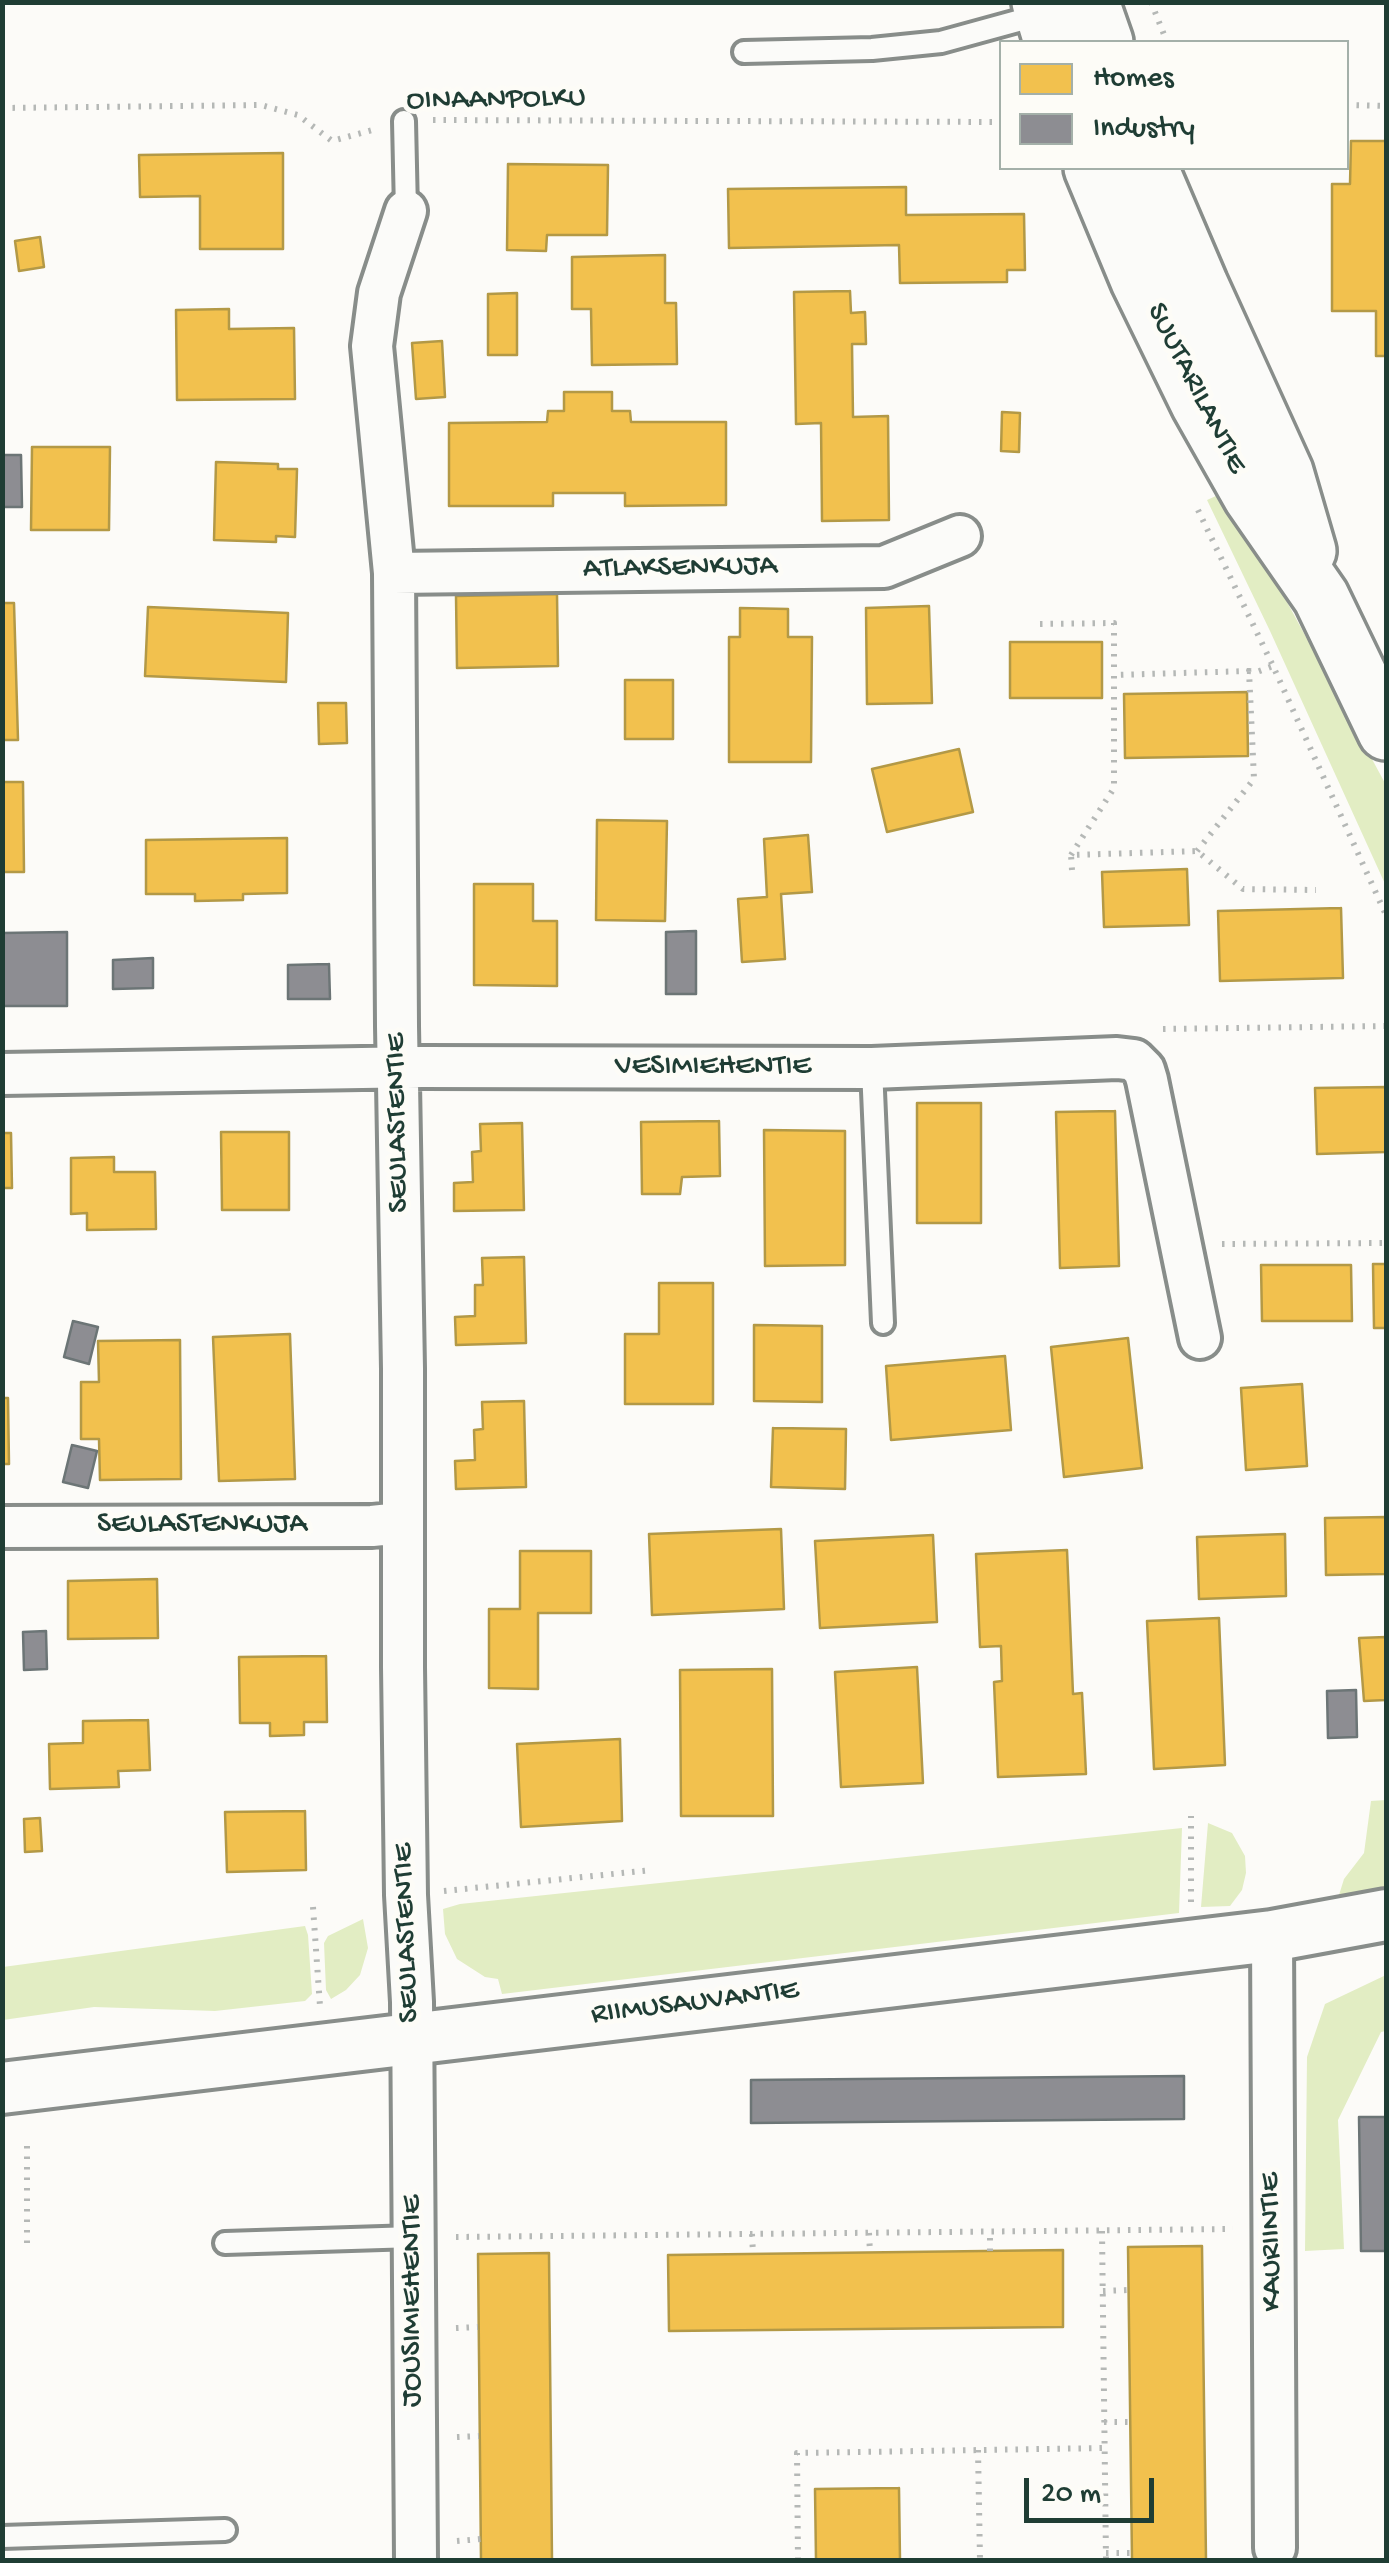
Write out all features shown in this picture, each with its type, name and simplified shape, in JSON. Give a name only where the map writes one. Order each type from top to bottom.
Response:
[{"type":"main road","name":"SUUTARILANTIE","points":[[1093,170],[1139,281],[1199,404],[1251,496],[1321,597],[1386,732]]},
{"type":"main road","name":"SUUTARILANTIE","points":[[1151,170],[1285,472],[1321,597]]},
{"type":"street","name":"SEULASTENTIE","points":[[406,211],[378,293],[372,346],[394,573],[401,1523],[412,2041]]},
{"type":"street","name":"ATLAKSENKUJA","points":[[394,573],[884,566],[960,536]]},
{"type":"street","name":"VESIMIEHENTIE","points":[[2,1074],[398,1068],[872,1068],[1134,1060],[1147,1080],[1200,1338]]},
{"type":"street","name":"SEULASTENKUJA","points":[[2,1527],[401,1523]]},
{"type":"street","name":"RIIMUSAUVANTIE","points":[[2,2088],[1272,1936],[1386,1915]]},
{"type":"street","name":"KAURIINTIE","points":[[1272,1936],[1276,2548]]},
{"type":"street","name":"JOUSIMIEHENTIE","points":[[412,2041],[431,2237],[434,2551]]},
{"type":"lane","points":[[744,52],[872,49],[941,42],[1070,15]]},
{"type":"lane","points":[[404,121],[406,211]]},
{"type":"lane","points":[[872,1068],[883,1323]]},
{"type":"lane","points":[[225,2242],[431,2237]]},
{"type":"lane","points":[[2,2537],[225,2530]]},
{"type":"path","points":[[1151,2],[1166,40]]},
{"type":"path","points":[[1349,105],[1386,106]]},
{"type":"path","name":"OINAANPOLKU","points":[[2,108],[261,106],[298,115],[332,141],[404,121],[999,122]]},
{"type":"path","points":[[1214,544],[1386,915]]},
{"type":"path","points":[[1040,624],[1114,623],[1114,788],[1071,855],[1072,870]]},
{"type":"path","points":[[1114,675],[1257,672],[1273,666]]},
{"type":"path","points":[[1197,850],[1254,779],[1249,672]]},
{"type":"path","points":[[1071,855],[1197,850],[1243,889],[1316,890]]},
{"type":"path","points":[[1160,1029],[1386,1026]]},
{"type":"path","points":[[1181,1245],[1386,1243]]},
{"type":"path","points":[[1191,1816],[1191,1908]]},
{"type":"path","points":[[406,1895],[652,1870]]},
{"type":"path","points":[[313,1907],[321,2012]]},
{"type":"path","points":[[27,2146],[27,2249]]},
{"type":"path","points":[[431,2237],[1240,2229]]},
{"type":"path","points":[[1102,2231],[1106,2557],[1132,2553]]},
{"type":"path","points":[[869,2232],[870,2252]]},
{"type":"path","points":[[990,2232],[990,2251]]},
{"type":"path","points":[[752,2234],[753,2254]]},
{"type":"path","points":[[1103,2290],[1128,2290]]},
{"type":"path","points":[[450,2328],[478,2327]]},
{"type":"path","points":[[1104,2422],[1130,2422]]},
{"type":"path","points":[[450,2438],[479,2436]]},
{"type":"path","points":[[798,2560],[796,2453],[1105,2448]]},
{"type":"path","points":[[978,2450],[980,2560]]},
{"type":"path","points":[[434,2551],[481,2539]]},
{"type":"green space","points":[[1227,491],[1386,785],[1386,886],[1207,500]]},
{"type":"green space","points":[[1386,1800],[1386,1887],[1339,1895],[1344,1879],[1364,1853],[1371,1801]]},
{"type":"green space","points":[[1208,1823],[1232,1833],[1245,1856],[1242,1890],[1230,1906],[1201,1907]]},
{"type":"green space","points":[[1182,1828],[1179,1913],[502,1994],[498,1979],[485,1977],[457,1959],[445,1934],[443,1909],[460,1904]]},
{"type":"green space","points":[[363,1919],[368,1948],[360,1975],[331,1999],[326,1990],[324,1943],[328,1936]]},
{"type":"green space","points":[[305,1926],[312,1994],[305,2001],[215,2011],[94,2007],[3,2020],[3,1967]]},
{"type":"green space","points":[[1386,1975],[1386,2031],[1381,2032],[1338,2120],[1344,2249],[1305,2251],[1307,2057],[1325,2004]]},
{"type":"building: Homes","points":[[1351,141],[1386,141],[1386,356],[1376,356],[1376,311],[1332,311],[1332,184],[1350,184]]},
{"type":"building: Homes","points":[[283,153],[283,249],[200,249],[200,196],[140,197],[139,155]]},
{"type":"building: Homes","points":[[508,164],[608,165],[607,235],[547,235],[546,251],[507,250]]},
{"type":"building: Homes","points":[[906,187],[906,215],[1024,214],[1025,270],[1007,270],[1007,282],[900,283],[899,245],[729,248],[728,189]]},
{"type":"building: Homes","points":[[40,237],[44,267],[19,271],[15,241]]},
{"type":"building: Homes","points":[[665,255],[665,303],[676,303],[677,364],[592,365],[591,309],[572,309],[572,257]]},
{"type":"building: Homes","points":[[850,291],[851,313],[865,312],[866,344],[852,344],[853,417],[888,416],[889,520],[822,521],[821,423],[796,424],[794,292]]},
{"type":"building: Homes","points":[[517,293],[517,355],[488,355],[488,294]]},
{"type":"building: Homes","points":[[229,309],[229,329],[294,328],[295,399],[177,400],[176,310]]},
{"type":"building: Homes","points":[[442,341],[445,397],[416,399],[412,343]]},
{"type":"building: Homes","points":[[564,392],[612,392],[612,411],[630,411],[631,422],[726,422],[726,505],[625,506],[625,493],[553,493],[553,506],[449,506],[449,423],[547,422],[548,411],[564,411]]},
{"type":"building: Homes","points":[[1002,412],[1020,413],[1019,452],[1001,451]]},
{"type":"building: Homes","points":[[32,447],[110,447],[109,530],[31,530]]},
{"type":"building: Homes","points":[[216,462],[278,464],[278,469],[297,469],[295,537],[276,536],[276,542],[214,540]]},
{"type":"building: Homes","points":[[557,594],[558,666],[457,668],[456,596]]},
{"type":"building: Homes","points":[[2,603],[14,603],[18,740],[2,740]]},
{"type":"building: Homes","points":[[929,606],[932,703],[867,704],[866,608]]},
{"type":"building: Homes","points":[[148,607],[288,613],[286,682],[145,676]]},
{"type":"building: Homes","points":[[740,608],[788,609],[788,637],[812,637],[811,762],[729,762],[729,637],[740,637]]},
{"type":"building: Homes","points":[[1010,642],[1102,642],[1102,698],[1010,698]]},
{"type":"building: Homes","points":[[625,680],[673,680],[673,739],[625,739]]},
{"type":"building: Homes","points":[[1247,692],[1248,756],[1125,758],[1124,694]]},
{"type":"building: Homes","points":[[318,703],[346,703],[347,743],[319,744]]},
{"type":"building: Homes","points":[[959,749],[973,812],[887,832],[872,769]]},
{"type":"building: Homes","points":[[2,782],[23,782],[24,872],[2,872]]},
{"type":"building: Homes","points":[[597,820],[667,821],[665,921],[596,920]]},
{"type":"building: Homes","points":[[808,835],[812,892],[781,894],[785,959],[742,962],[738,899],[767,897],[764,839]]},
{"type":"building: Homes","points":[[287,838],[287,893],[243,894],[243,900],[195,901],[195,894],[146,894],[146,840]]},
{"type":"building: Homes","points":[[1187,869],[1189,925],[1104,927],[1102,872]]},
{"type":"building: Homes","points":[[474,884],[533,884],[533,921],[557,921],[557,986],[474,985]]},
{"type":"building: Homes","points":[[1341,908],[1343,978],[1220,981],[1218,911]]},
{"type":"building: Homes","points":[[1386,1087],[1386,1152],[1317,1154],[1315,1088]]},
{"type":"building: Homes","points":[[917,1103],[981,1103],[981,1223],[917,1223]]},
{"type":"building: Homes","points":[[1115,1111],[1119,1266],[1060,1268],[1056,1112]]},
{"type":"building: Homes","points":[[719,1121],[720,1176],[682,1177],[680,1194],[642,1194],[641,1122]]},
{"type":"building: Homes","points":[[522,1123],[524,1210],[454,1211],[454,1183],[473,1182],[472,1152],[481,1151],[480,1124]]},
{"type":"building: Homes","points":[[764,1130],[845,1131],[845,1265],[765,1266]]},
{"type":"building: Homes","points":[[221,1132],[289,1132],[289,1210],[222,1210]]},
{"type":"building: Homes","points":[[2,1133],[11,1133],[12,1188],[2,1188]]},
{"type":"building: Homes","points":[[114,1157],[114,1172],[155,1172],[156,1229],[87,1230],[87,1213],[71,1214],[71,1158]]},
{"type":"building: Homes","points":[[524,1257],[526,1343],[456,1345],[455,1317],[475,1316],[475,1285],[483,1285],[482,1258]]},
{"type":"building: Homes","points":[[1373,1264],[1386,1264],[1386,1328],[1374,1328]]},
{"type":"building: Homes","points":[[1261,1265],[1351,1265],[1352,1321],[1262,1321]]},
{"type":"building: Homes","points":[[659,1283],[713,1283],[713,1404],[625,1404],[625,1334],[659,1334]]},
{"type":"building: Homes","points":[[754,1325],[822,1326],[822,1402],[754,1401]]},
{"type":"building: Homes","points":[[290,1334],[295,1479],[219,1481],[213,1337]]},
{"type":"building: Homes","points":[[1128,1338],[1142,1468],[1064,1477],[1051,1347]]},
{"type":"building: Homes","points":[[180,1340],[181,1479],[100,1480],[99,1439],[81,1439],[81,1382],[99,1382],[98,1341]]},
{"type":"building: Homes","points":[[1005,1356],[1011,1430],[891,1440],[886,1366]]},
{"type":"building: Homes","points":[[1302,1384],[1307,1466],[1246,1470],[1241,1388]]},
{"type":"building: Homes","points":[[2,1398],[8,1398],[9,1464],[2,1464]]},
{"type":"building: Homes","points":[[524,1401],[526,1487],[456,1489],[455,1461],[475,1460],[474,1430],[483,1429],[482,1402]]},
{"type":"building: Homes","points":[[773,1428],[846,1429],[845,1489],[771,1487]]},
{"type":"building: Homes","points":[[1386,1517],[1386,1574],[1326,1575],[1325,1518]]},
{"type":"building: Homes","points":[[781,1529],[784,1609],[652,1615],[649,1534]]},
{"type":"building: Homes","points":[[1285,1534],[1286,1596],[1199,1599],[1197,1537]]},
{"type":"building: Homes","points":[[933,1535],[937,1622],[820,1628],[815,1541]]},
{"type":"building: Homes","points":[[1067,1550],[1073,1694],[1082,1693],[1086,1774],[998,1777],[994,1682],[1002,1681],[1001,1646],[980,1647],[976,1554]]},
{"type":"building: Homes","points":[[520,1551],[591,1551],[591,1613],[538,1613],[538,1689],[489,1688],[489,1609],[520,1609]]},
{"type":"building: Homes","points":[[157,1579],[158,1638],[68,1639],[68,1581]]},
{"type":"building: Homes","points":[[1219,1618],[1225,1765],[1154,1769],[1147,1621]]},
{"type":"building: Homes","points":[[1386,1637],[1386,1700],[1364,1701],[1359,1638]]},
{"type":"building: Homes","points":[[326,1656],[327,1722],[304,1722],[304,1735],[270,1736],[270,1723],[240,1723],[239,1657]]},
{"type":"building: Homes","points":[[917,1667],[923,1783],[841,1787],[835,1672]]},
{"type":"building: Homes","points":[[772,1669],[773,1816],[681,1816],[680,1670]]},
{"type":"building: Homes","points":[[148,1720],[150,1770],[118,1771],[119,1787],[50,1789],[49,1744],[83,1743],[83,1721]]},
{"type":"building: Homes","points":[[620,1739],[622,1821],[521,1827],[517,1744]]},
{"type":"building: Homes","points":[[305,1811],[306,1870],[227,1872],[225,1812]]},
{"type":"building: Homes","points":[[40,1818],[42,1851],[25,1852],[24,1819]]},
{"type":"building: Homes","points":[[1202,2246],[1206,2560],[1132,2560],[1128,2247]]},
{"type":"building: Homes","points":[[1063,2250],[1063,2327],[669,2331],[668,2255]]},
{"type":"building: Homes","points":[[549,2253],[552,2560],[481,2560],[478,2254]]},
{"type":"building: Homes","points":[[899,2488],[900,2560],[816,2560],[815,2489]]},
{"type":"building: Industry","points":[[2,455],[21,455],[22,507],[2,507]]},
{"type":"building: Industry","points":[[696,931],[696,994],[666,994],[666,932]]},
{"type":"building: Industry","points":[[67,932],[67,1006],[2,1006],[2,933]]},
{"type":"building: Industry","points":[[153,958],[153,988],[113,989],[113,960]]},
{"type":"building: Industry","points":[[329,964],[330,999],[288,999],[288,965]]},
{"type":"building: Industry","points":[[73,1321],[98,1327],[89,1364],[64,1357]]},
{"type":"building: Industry","points":[[72,1445],[97,1451],[88,1488],[63,1482]]},
{"type":"building: Industry","points":[[46,1631],[47,1669],[24,1670],[23,1632]]},
{"type":"building: Industry","points":[[1356,1690],[1357,1737],[1328,1738],[1327,1691]]},
{"type":"building: Industry","points":[[1184,2076],[1184,2119],[751,2123],[751,2080]]},
{"type":"building: Industry","points":[[1359,2117],[1386,2117],[1386,2251],[1361,2251]]}]
